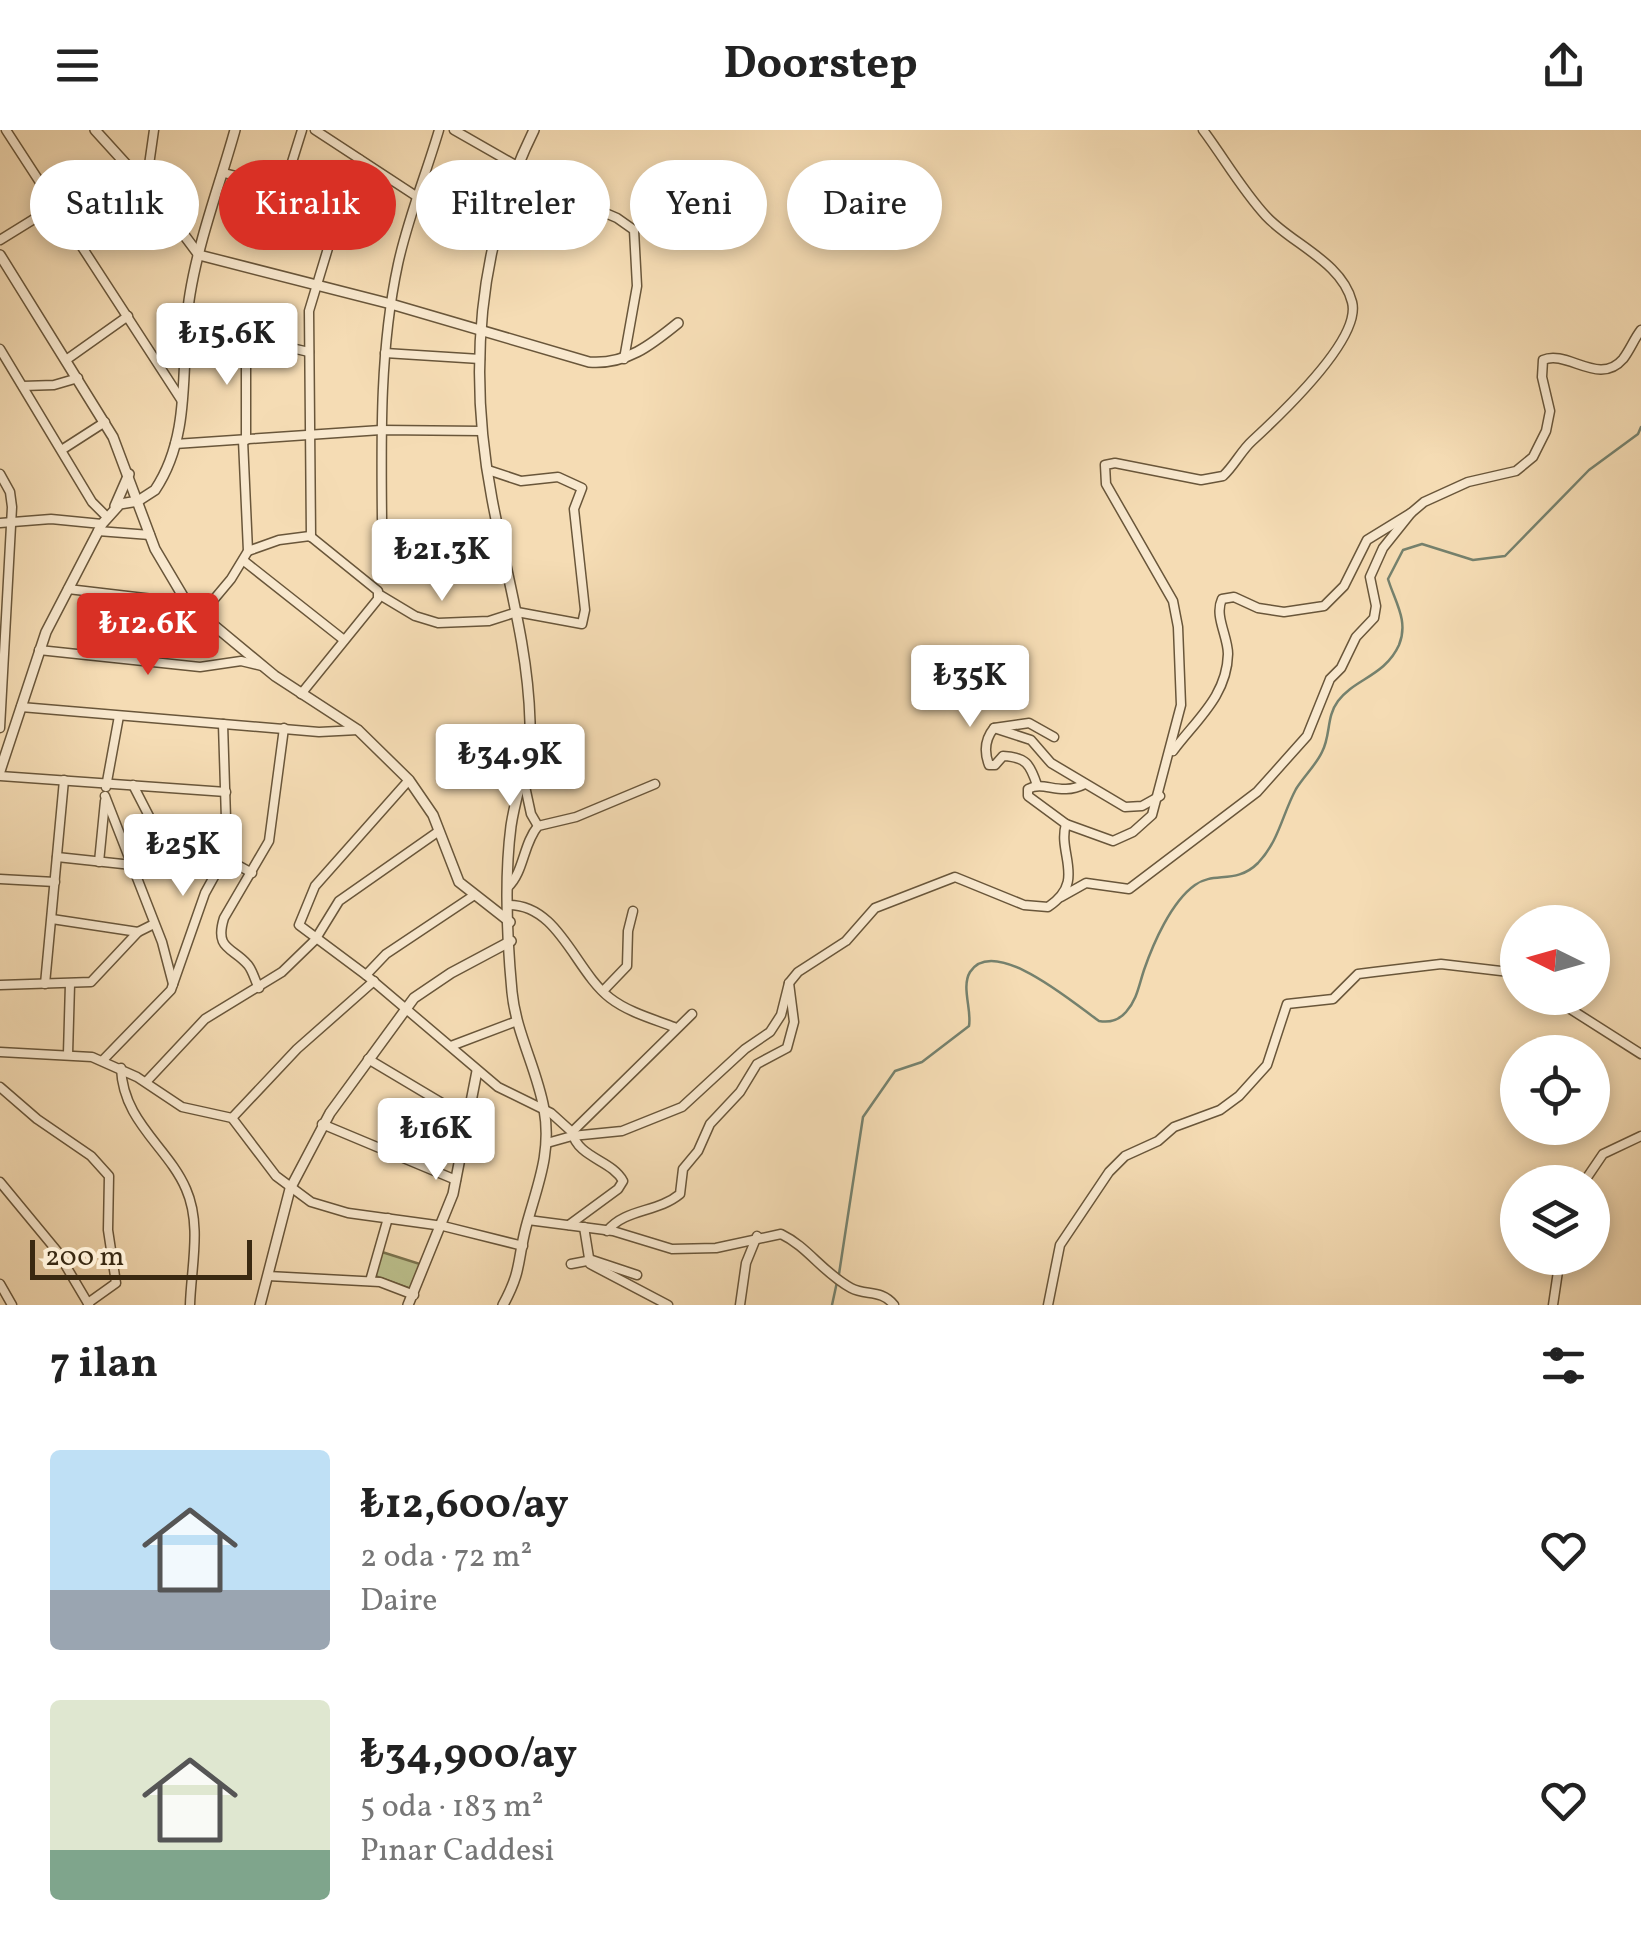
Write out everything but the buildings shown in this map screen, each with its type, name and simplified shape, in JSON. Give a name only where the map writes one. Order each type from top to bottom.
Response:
[{"type":"street","points":[[6,130],[30,169]]},
{"type":"street","points":[[95,130],[120,160]]},
{"type":"street","points":[[150,160],[154,130]]},
{"type":"street","points":[[227,160],[235,130]]},
{"type":"street","points":[[293,160],[302,130]]},
{"type":"street","points":[[315,130],[416,196]]},
{"type":"street","points":[[430,160],[439,130]]},
{"type":"street","points":[[454,130],[500,160]]},
{"type":"street","points":[[520,160],[534,130]]},
{"type":"street","points":[[1086,783],[1062,791],[1037,785],[1028,789],[1028,796],[1066,824],[1098,838],[1120,839],[1148,820],[1160,796],[1181,706],[1176,610],[1155,564],[1106,484],[1105,465],[1115,463],[1201,480],[1223,476],[1249,443],[1300,396],[1345,338],[1353,313],[1351,298],[1341,282],[1265,215],[1202,130]]},
{"type":"street","points":[[105,520],[160,483],[175,444],[182,401],[186,324],[199,255],[219,189]]},
{"type":"street","points":[[382,519],[385,353],[402,248],[416,207]]},
{"type":"street","points":[[610,215],[634,230],[637,286],[624,359]]},
{"type":"street","points":[[0,240],[30,220]]},
{"type":"street","points":[[83,250],[182,401]]},
{"type":"street","points":[[195,250],[199,255],[391,304],[589,362],[624,359],[678,322]]},
{"type":"street","points":[[312,537],[309,311],[326,250]]},
{"type":"street","points":[[493,250],[484,282],[480,330],[482,431],[526,658],[530,723],[511,828],[511,940],[517,1021],[544,1110],[548,1143],[542,1181],[522,1246],[518,1280],[502,1305]]},
{"type":"street","points":[[0,255],[104,422],[169,577],[187,603],[262,666],[358,730],[409,780],[426,802],[454,874],[472,896],[510,922]]},
{"type":"street","points":[[66,360],[128,316]]},
{"type":"street","points":[[186,324],[308,352]]},
{"type":"street","points":[[1170,754],[1214,702],[1221,687],[1228,654],[1218,609],[1222,600],[1234,597],[1258,608],[1284,612],[1324,606],[1344,586],[1366,540],[1468,482],[1516,471],[1533,457],[1546,431],[1550,411],[1541,371],[1545,359],[1553,357],[1588,369],[1613,366],[1622,360],[1641,330]]},
{"type":"street","points":[[200,616],[248,551],[246,336]]},
{"type":"street","points":[[0,349],[105,520]]},
{"type":"street","points":[[385,353],[480,359]]},
{"type":"street","points":[[22,386],[54,385],[78,378]]},
{"type":"street","points":[[62,449],[104,422]]},
{"type":"street","points":[[175,444],[381,430],[482,431]]},
{"type":"street","points":[[248,551],[278,540],[312,537],[374,585],[380,595],[414,616],[438,623],[489,621],[518,612],[573,625],[583,622],[574,509],[582,488],[558,477],[521,481],[488,470]]},
{"type":"street","points":[[0,474],[12,502],[5,523],[0,730],[12,735]]},
{"type":"street","points":[[129,474],[39,650],[0,773],[226,792]]},
{"type":"street","points":[[1069,874],[1084,884],[1129,889],[1257,792],[1308,736],[1330,679],[1341,668],[1356,637],[1376,614],[1370,576],[1384,548],[1411,513]]},
{"type":"street","points":[[5,523],[105,520],[150,535]]},
{"type":"street","points":[[244,561],[344,640]]},
{"type":"street","points":[[68,588],[187,603]]},
{"type":"street","points":[[300,694],[380,595]]},
{"type":"street","points":[[39,650],[200,667],[241,661],[262,666]]},
{"type":"street","points":[[21,707],[223,724],[358,730]]},
{"type":"street","points":[[99,862],[106,783],[119,716]]},
{"type":"street","points":[[994,728],[1028,723],[1054,737]]},
{"type":"street","points":[[103,1060],[173,986],[205,893],[219,868],[226,792],[223,724]]},
{"type":"street","points":[[259,988],[248,965],[228,952],[221,930],[273,828],[284,728]]},
{"type":"street","points":[[994,728],[1031,740],[1050,763],[1129,808],[1160,796]]},
{"type":"street","points":[[994,728],[986,741],[988,763],[995,765],[1003,756],[1024,759],[1037,785]]},
{"type":"street","points":[[522,772],[531,814],[538,826]]},
{"type":"street","points":[[45,984],[64,780]]},
{"type":"street","points":[[409,780],[315,886],[298,925],[370,978],[478,1071],[508,1094],[544,1110],[572,1134],[582,1149],[619,1174],[623,1184],[569,1224]]},
{"type":"street","points":[[508,887],[538,826],[580,816],[654,784]]},
{"type":"street","points":[[132,785],[177,864],[219,868]]},
{"type":"street","points":[[105,796],[154,924],[173,986]]},
{"type":"street","points":[[1060,897],[1069,874],[1063,830],[1066,824]]},
{"type":"street","points":[[146,1082],[205,1019],[259,988],[315,940],[338,901],[439,831]]},
{"type":"street","points":[[57,857],[132,866]]},
{"type":"street","points":[[222,857],[252,873]]},
{"type":"street","points":[[548,1143],[572,1134],[622,1131],[682,1108],[776,1026],[789,983],[798,972],[846,941],[875,908],[947,878],[958,878],[1034,908],[1048,907],[1084,884]]},
{"type":"street","points":[[0,880],[55,882]]},
{"type":"street","points":[[232,1118],[370,978],[386,954],[472,896]]},
{"type":"street","points":[[509,905],[534,910],[555,929],[603,992],[628,1009],[674,1028]]},
{"type":"street","points":[[603,992],[627,966],[633,911]]},
{"type":"street","points":[[52,919],[138,932]]},
{"type":"street","points":[[0,986],[70,984],[96,979],[138,932],[154,924]]},
{"type":"street","points":[[260,1305],[290,1189],[322,1124],[406,1008],[428,987],[511,940]]},
{"type":"street","points":[[1048,1305],[1060,1245],[1100,1183],[1126,1156],[1158,1141],[1185,1121],[1220,1110],[1239,1096],[1267,1065],[1287,1004],[1333,998],[1358,974],[1441,964],[1500,971]]},
{"type":"street","points":[[607,1231],[623,1216],[657,1208],[680,1194],[683,1168],[698,1151],[710,1124],[740,1092],[757,1064],[787,1048],[794,1022],[789,983]]},
{"type":"street","points":[[68,1054],[70,984]]},
{"type":"street","points":[[572,1134],[692,1014]]},
{"type":"street","points":[[1580,1015],[1641,1054]]},
{"type":"street","points":[[451,1046],[517,1021]]},
{"type":"street","points":[[0,1052],[68,1054],[103,1060],[146,1082],[182,1107],[232,1118],[290,1189],[320,1206],[443,1226],[522,1246]]},
{"type":"street","points":[[368,1059],[467,1118]]},
{"type":"street","points":[[121,1068],[126,1099],[188,1194],[194,1234],[190,1305]]},
{"type":"street","points":[[408,1305],[443,1226],[478,1071]]},
{"type":"street","points":[[0,1087],[37,1119],[92,1156],[109,1176],[108,1230],[116,1283],[89,1304],[57,1251],[0,1182]]},
{"type":"street","points":[[322,1124],[456,1180]]},
{"type":"street","points":[[1596,1165],[1603,1154],[1641,1136]]},
{"type":"street","points":[[370,1281],[388,1218]]},
{"type":"street","points":[[528,1220],[607,1231],[672,1248],[726,1246],[776,1233],[795,1241],[833,1278],[852,1289],[885,1295],[894,1305]]},
{"type":"street","points":[[584,1227],[588,1260],[594,1267],[668,1305]]},
{"type":"street","points":[[740,1305],[746,1263],[757,1236]]},
{"type":"street","points":[[571,1264],[588,1260],[638,1275]]},
{"type":"street","points":[[1553,1305],[1557,1275]]},
{"type":"street","points":[[268,1276],[370,1281],[414,1294]]},
{"type":"street","points":[[0,1284],[12,1305]]},
{"type":"green space","points":[[382,1252],[420,1264],[411,1289],[375,1276]]},
{"type":"waterway","points":[[839,1274],[863,1117],[895,1071],[922,1062],[969,1026],[966,985],[970,972],[981,963],[997,961],[1035,976],[1099,1021],[1123,1015],[1135,997],[1158,936],[1178,902],[1202,881],[1242,874],[1265,855],[1296,789],[1322,752],[1338,701],[1393,655],[1402,628],[1388,579],[1403,550],[1422,544],[1473,560],[1505,556],[1589,470],[1638,434],[1641,427]]},
{"type":"waterway","points":[[832,1305],[837,1282]]}]
